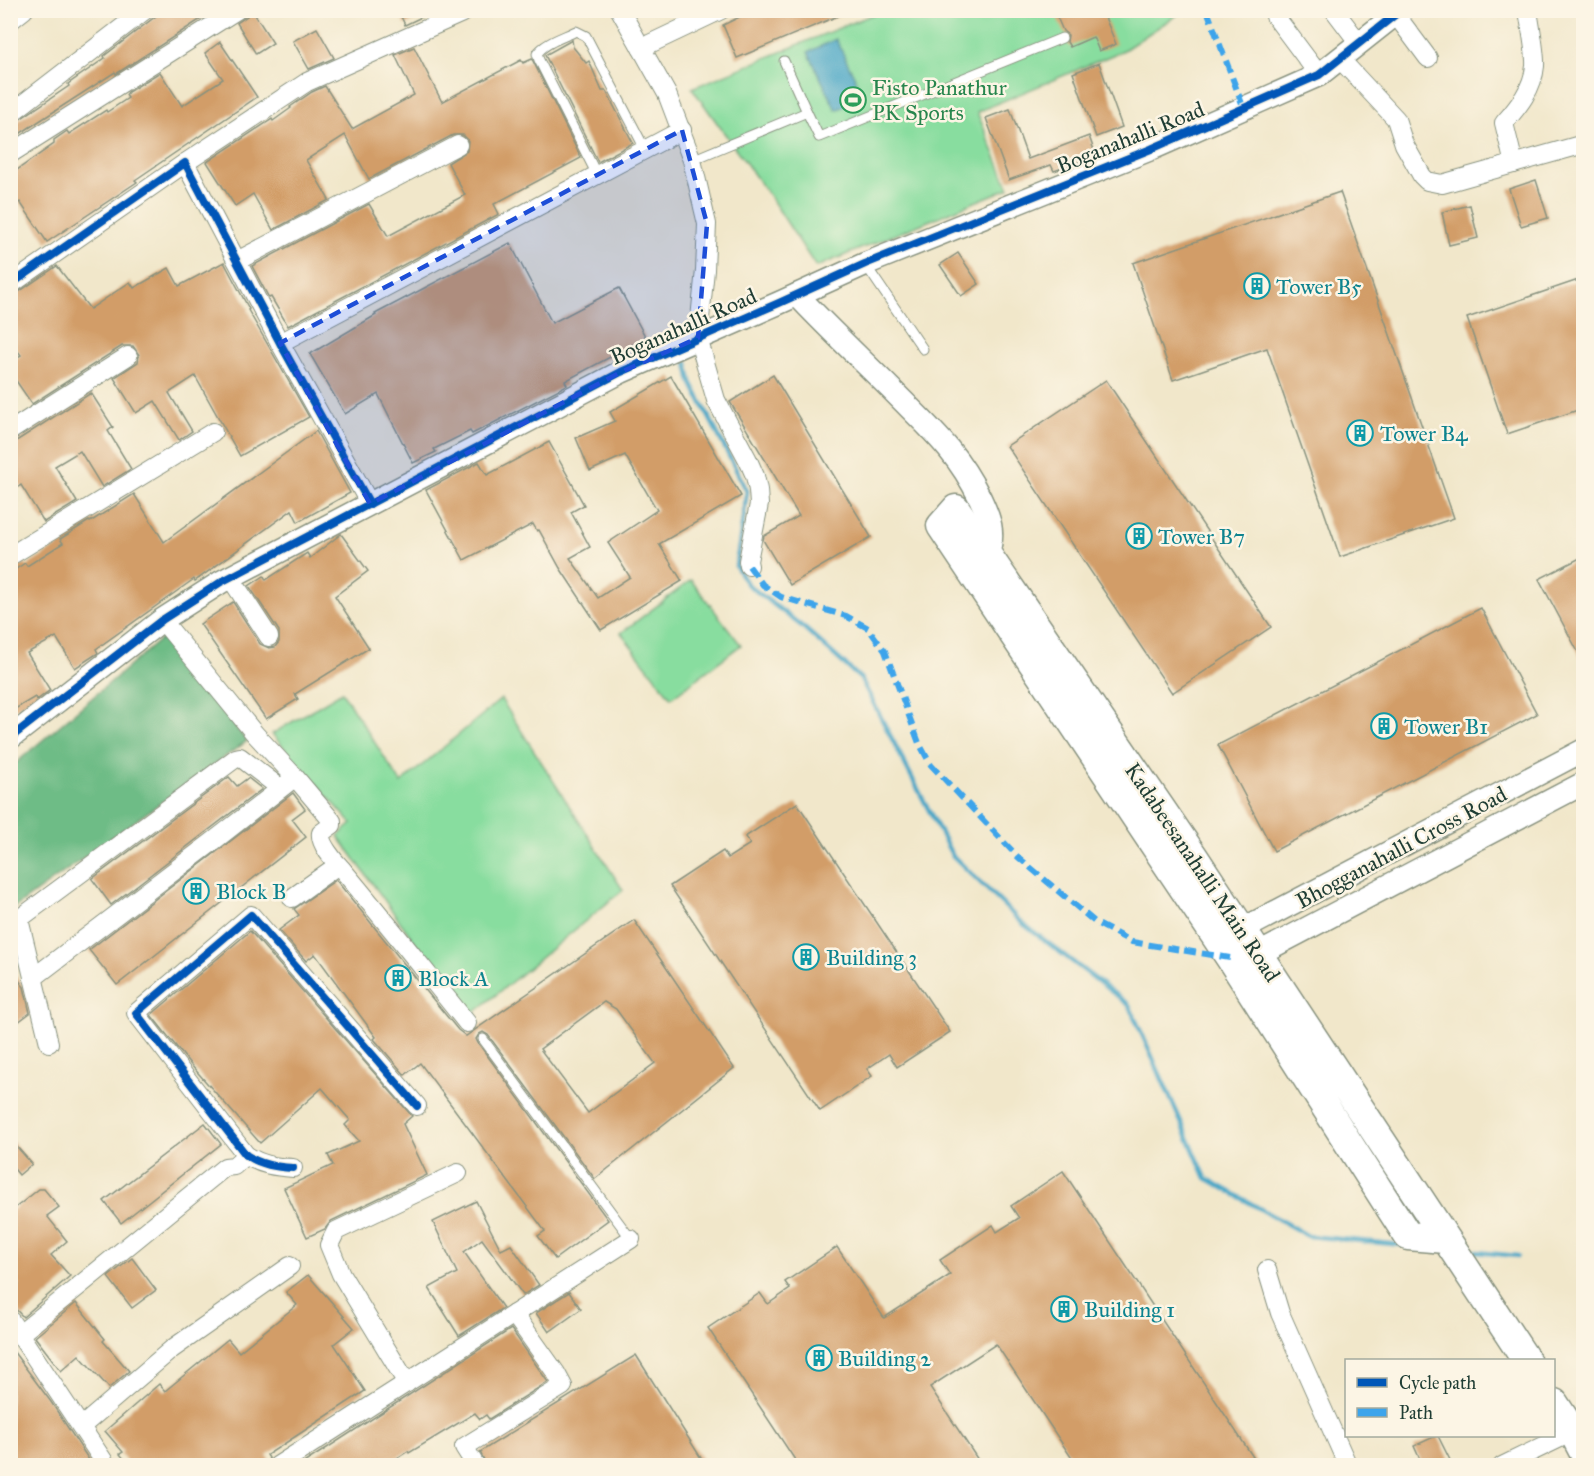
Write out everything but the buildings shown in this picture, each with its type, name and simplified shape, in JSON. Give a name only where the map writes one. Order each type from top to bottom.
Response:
[{"type":"main road","name":"Kadabeesanahalli Main Road","points":[[1445,1239],[1408,1236],[1238,948],[987,554],[949,518],[1238,948],[1445,1239],[1525,1359]]},
{"type":"main road","points":[[1555,1404],[1580,1437]]},
{"type":"street","points":[[10,21],[24,10]]},
{"type":"street","points":[[10,114],[145,10]]},
{"type":"street","points":[[10,154],[237,10]]},
{"type":"street","points":[[620,10],[667,94],[676,133],[692,160],[707,224],[699,338],[716,400],[748,460],[758,490],[759,504],[749,566]]},
{"type":"street","points":[[641,48],[721,10]]},
{"type":"street","points":[[1334,10],[1359,43]]},
{"type":"street","points":[[1514,164],[1503,123],[1521,103],[1535,66],[1528,10]]},
{"type":"street","points":[[10,285],[185,163],[307,82],[462,13]]},
{"type":"street","points":[[1399,13],[1428,58]]},
{"type":"street","name":"Boganahalli Road","points":[[10,738],[162,620],[230,577],[621,372],[865,264],[1151,149],[1319,75],[1399,13]]},
{"type":"street","points":[[1275,16],[1319,75]]},
{"type":"street","points":[[1340,58],[1396,119],[1404,144],[1427,181],[1442,184],[1552,151],[1584,144]]},
{"type":"street","points":[[280,343],[676,133]]},
{"type":"street","points":[[237,261],[458,145]]},
{"type":"street","points":[[185,163],[280,343],[370,504]]},
{"type":"street","points":[[797,295],[893,392],[923,418],[956,456],[972,481],[993,533],[987,554]]},
{"type":"street","points":[[10,431],[128,356]]},
{"type":"street","points":[[10,556],[213,432]]},
{"type":"street","points":[[230,577],[269,637]]},
{"type":"street","points":[[162,620],[255,734],[332,821],[332,825],[320,837],[338,865],[467,1023]]},
{"type":"street","name":"Bhogganahalli Cross Road","points":[[1238,948],[1584,750]]},
{"type":"street","points":[[49,1043],[19,919],[236,758],[240,757],[280,788]]},
{"type":"street","points":[[33,978],[295,777]]},
{"type":"street","name":"Bhogganahalli Cross Road","points":[[1238,948],[1584,783]]},
{"type":"street","points":[[292,898],[338,865]]},
{"type":"street","points":[[293,1168],[255,1161],[243,1152],[136,1013],[251,915],[417,1106]]},
{"type":"street","points":[[107,1466],[15,1327],[225,1167],[234,1166],[243,1152]]},
{"type":"street","points":[[406,1383],[341,1274],[329,1245],[336,1231],[458,1173]]},
{"type":"street","points":[[277,1466],[631,1239]]},
{"type":"street","points":[[82,1426],[172,1349],[290,1266]]},
{"type":"street","points":[[1267,1270],[1280,1313],[1348,1466]]},
{"type":"street","points":[[476,1466],[464,1447],[565,1389],[514,1314]]},
{"type":"street","points":[[1502,1466],[1580,1437]]},
{"type":"lane","points":[[597,175],[539,60],[537,54],[539,50],[547,45],[576,31],[586,36],[645,149]]},
{"type":"lane","points":[[784,61],[819,137],[1062,38]]},
{"type":"lane","points":[[692,160],[807,112]]},
{"type":"lane","points":[[865,264],[923,349]]},
{"type":"lane","points":[[483,1039],[631,1239]]},
{"type":"highlighted area","points":[[682,130],[707,224],[698,338],[621,372],[370,504],[280,343]]},
{"type":"green space","name":"Fisto Panathur PK Sports","points":[[881,11],[1183,11],[1124,50],[977,112],[1009,188],[816,267],[771,198],[692,88]]},
{"type":"green space","points":[[691,580],[741,645],[671,698],[621,633]]},
{"type":"green space","points":[[162,638],[247,741],[11,910],[10,768]]},
{"type":"green space","points":[[342,692],[401,783],[501,699],[623,890],[469,1017],[338,836],[352,824],[272,734]]},
{"type":"water","points":[[836,39],[864,97],[836,110],[808,52]]},
{"type":"waterway","points":[[687,363],[691,382],[747,491],[736,566],[747,584],[803,627],[861,679],[952,855],[1022,923],[1129,1005],[1206,1178],[1308,1236],[1403,1245]]},
{"type":"waterway","points":[[1467,1251],[1518,1256]]},
{"type":"marked path","points":[[1207,10],[1244,109]]},
{"type":"marked path","points":[[749,566],[763,585],[781,597],[846,616],[868,628],[885,651],[919,743],[931,765],[1018,857],[1096,923],[1132,942],[1230,958]]},
{"type":"cycle path","points":[[10,738],[162,620],[221,582],[621,372],[865,264],[1151,149],[1319,75],[1401,10]]},
{"type":"cycle path","points":[[10,285],[185,163],[280,343],[370,504]]},
{"type":"cycle path","points":[[293,1168],[269,1165],[246,1155],[136,1013],[251,915],[417,1106]]},
{"type":"place","name":"Fisto Panathur PK Sports","points":[[853,100]]},
{"type":"place","name":"Tower B5","points":[[1257,286]]},
{"type":"place","name":"Tower B4","points":[[1360,433]]},
{"type":"place","name":"Tower B7","points":[[1139,536]]},
{"type":"place","name":"Tower B1","points":[[1384,726]]},
{"type":"place","name":"Block B","points":[[196,891]]},
{"type":"place","name":"Building 3","points":[[806,957]]},
{"type":"place","name":"Block A","points":[[398,978]]},
{"type":"place","name":"Building 1","points":[[1064,1309]]},
{"type":"place","name":"Building 2","points":[[819,1358]]}]
